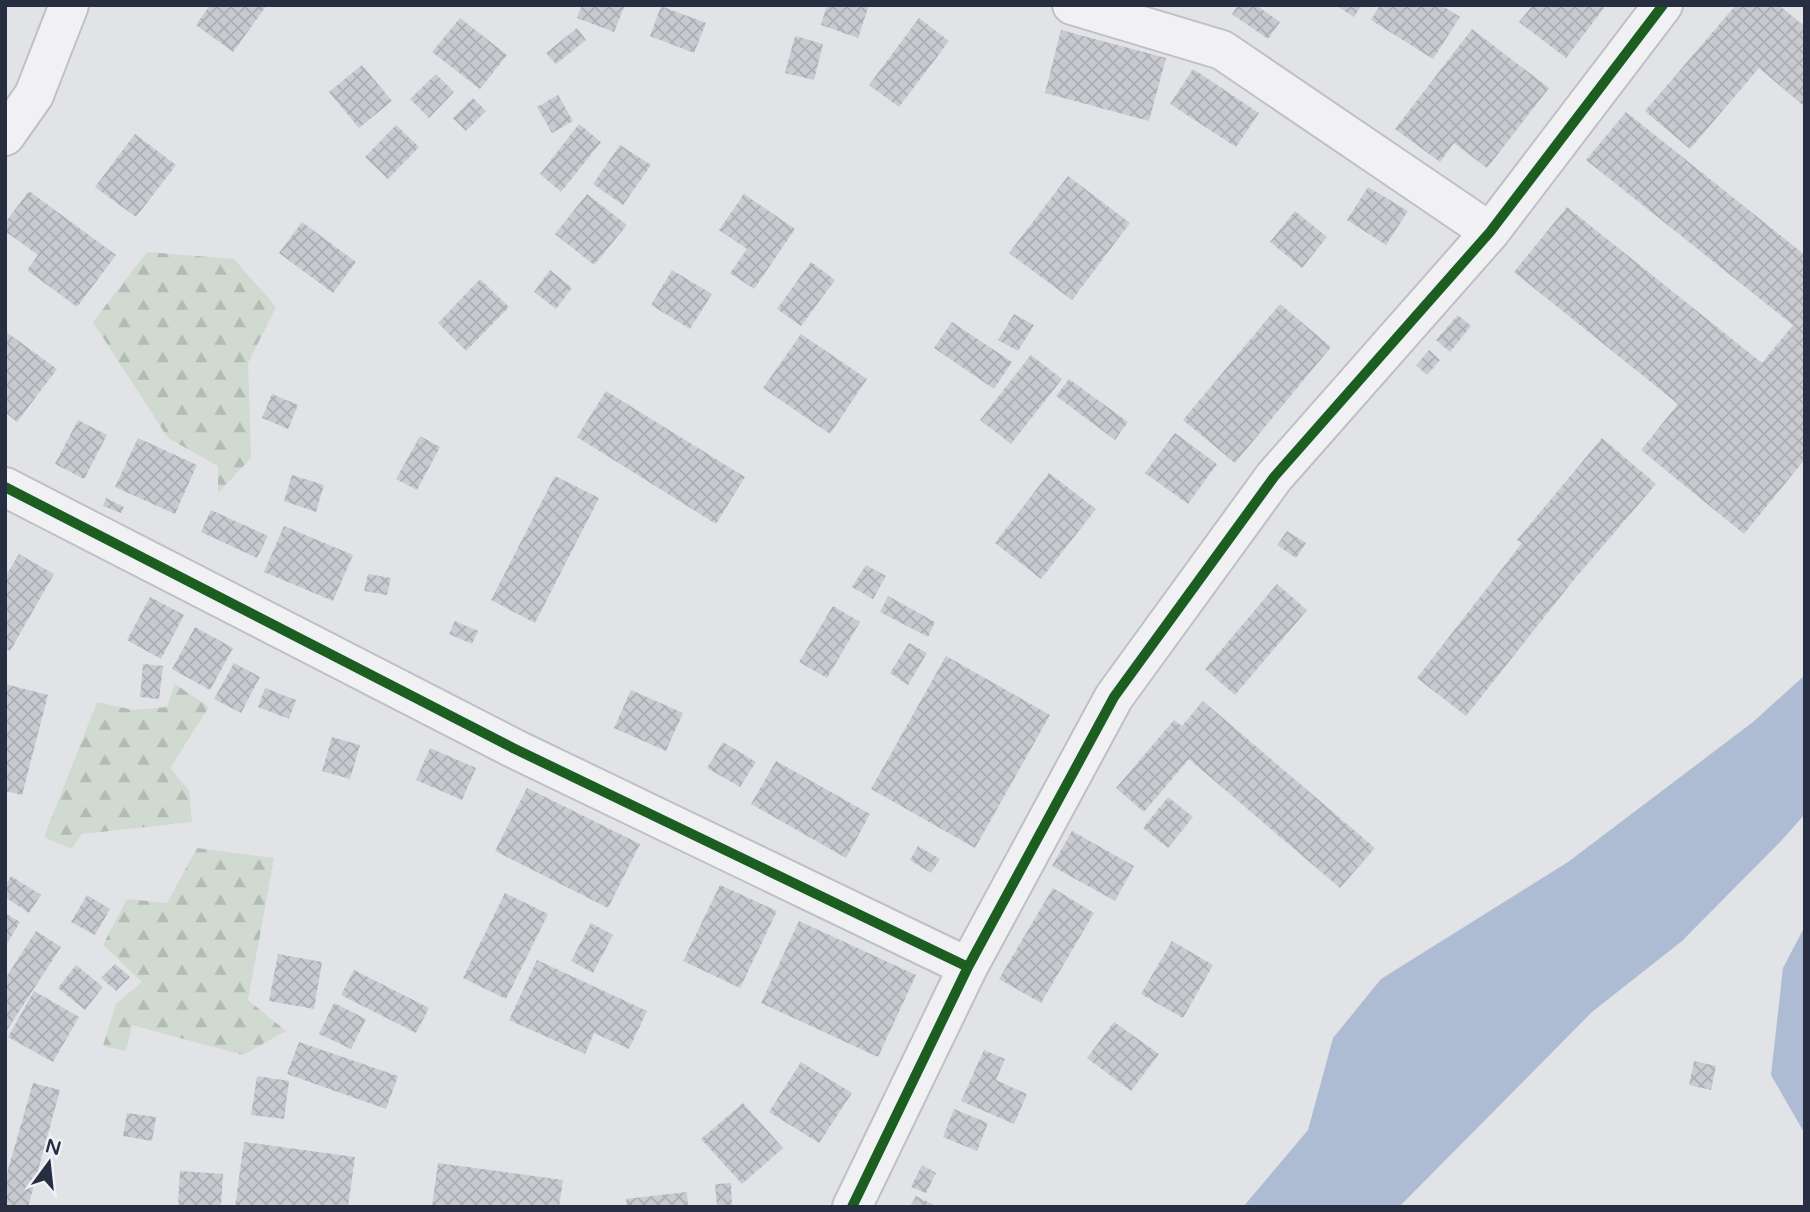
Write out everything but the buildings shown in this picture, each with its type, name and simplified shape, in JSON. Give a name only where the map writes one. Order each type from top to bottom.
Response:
[{"type":"street","points":[[5,136],[34,95],[69,5]]},
{"type":"street","points":[[1072,5],[1222,50],[1490,232]]},
{"type":"street","points":[[852,1207],[968,967],[1114,697],[1274,477],[1490,232],[1662,5]]},
{"type":"street","points":[[5,487],[513,748],[968,967]]},
{"type":"green space","points":[[147,252],[234,259],[276,307],[248,363],[251,458],[218,493],[218,466],[168,438],[93,322]]},
{"type":"green space","points":[[175,684],[209,707],[170,768],[189,790],[192,822],[82,834],[71,849],[44,837],[97,702],[134,710],[167,707]]},
{"type":"green space","points":[[197,848],[274,858],[248,1000],[286,1031],[243,1055],[132,1025],[126,1051],[103,1046],[116,1004],[142,982],[103,945],[127,899],[167,903]]},
{"type":"water","points":[[1805,675],[1805,814],[1682,941],[1592,1012],[1399,1207],[1243,1207],[1308,1130],[1333,1038],[1381,979],[1568,862],[1753,722]]},
{"type":"water","points":[[1805,926],[1805,1134],[1771,1075],[1783,968]]},
{"type":"cycle path","points":[[852,1207],[968,967],[1114,697],[1274,477],[1490,232],[1663,5]]},
{"type":"cycle path","points":[[5,487],[513,748],[968,967]]}]
